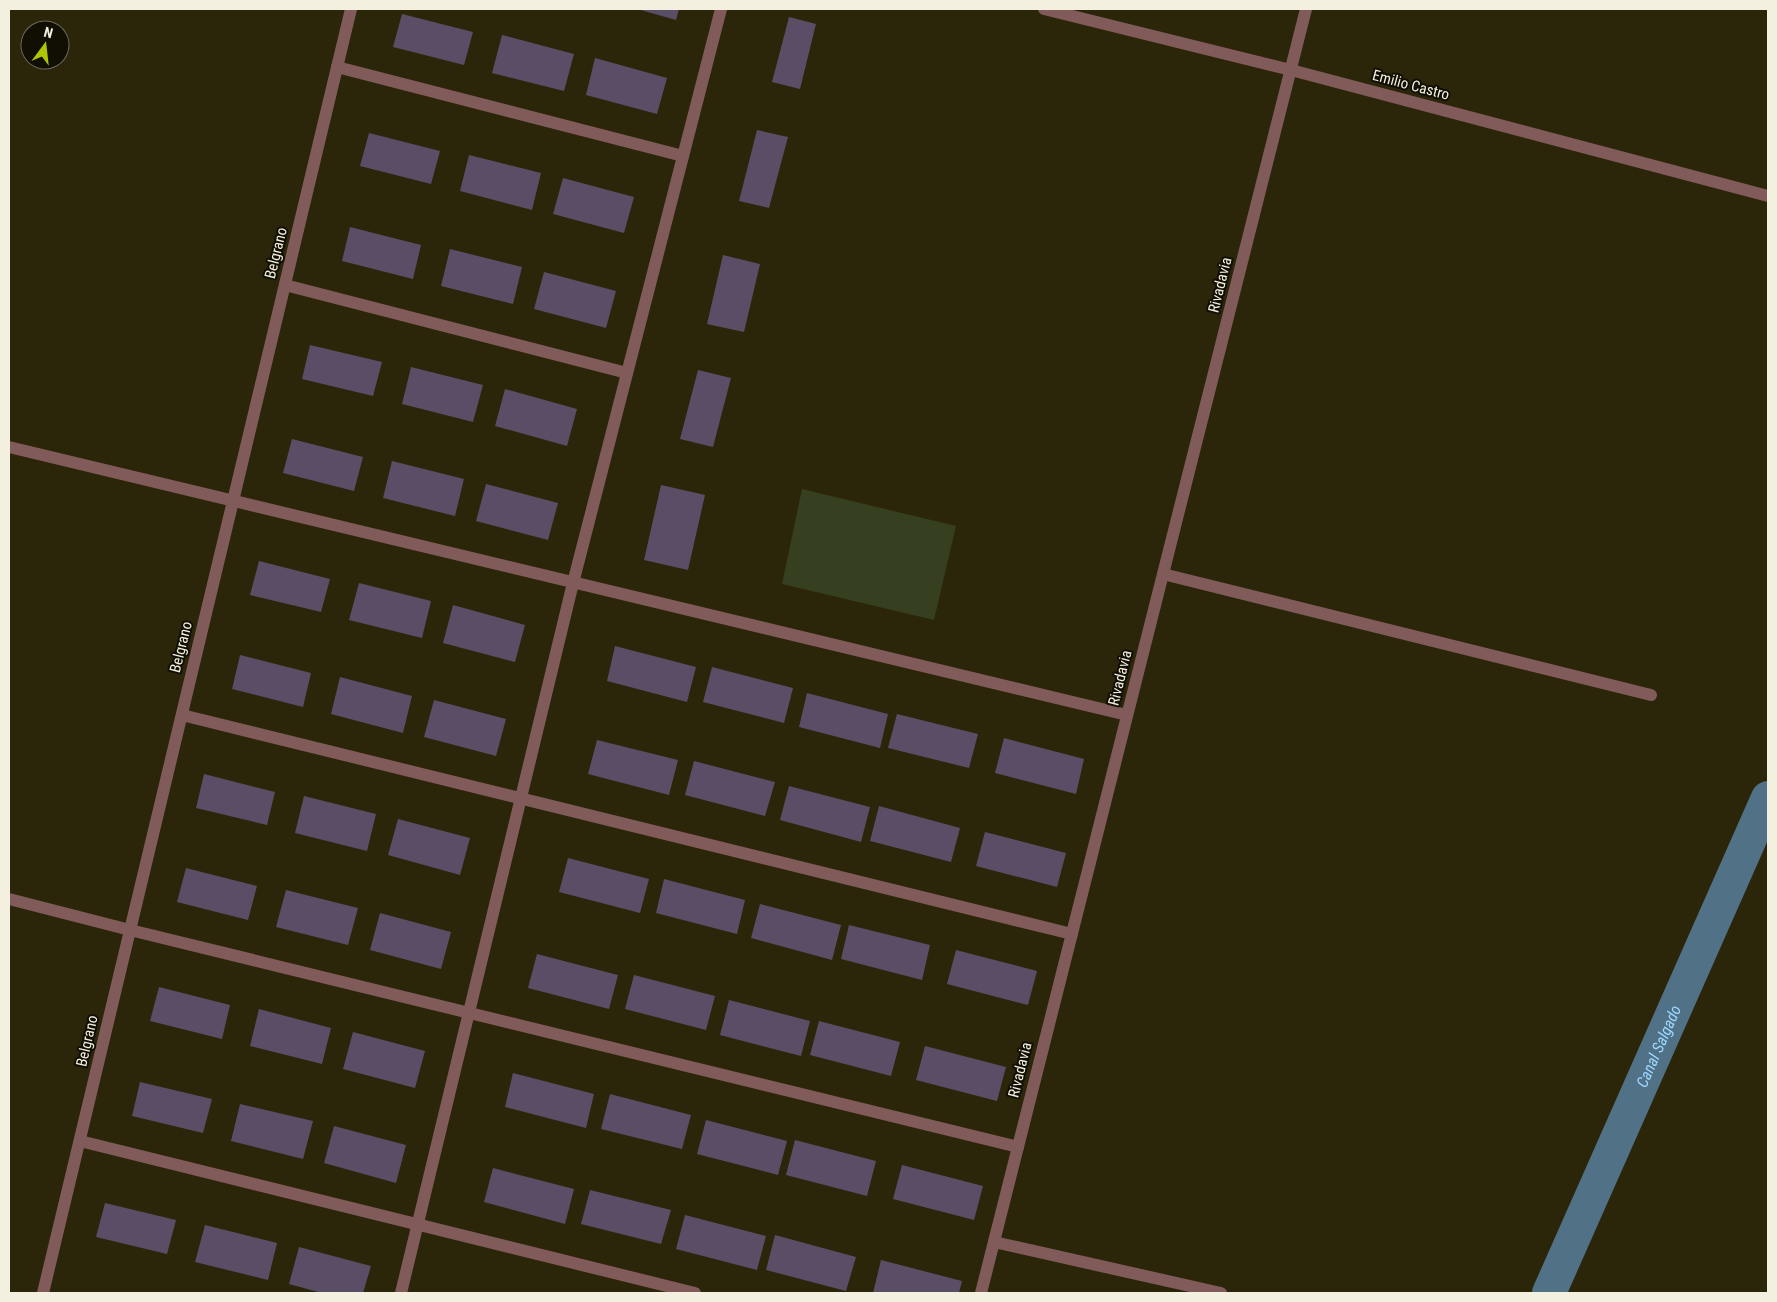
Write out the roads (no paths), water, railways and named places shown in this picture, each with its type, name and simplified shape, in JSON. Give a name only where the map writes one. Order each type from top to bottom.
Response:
[{"type":"street","name":"Belgrano","points":[[43,1293],[351,9]]},
{"type":"street","points":[[400,1293],[572,583],[721,9]]},
{"type":"street","name":"Emilio Castro","points":[[1044,9],[1291,70],[1768,196]]},
{"type":"street","name":"Rivadavia","points":[[981,1293],[1306,9]]},
{"type":"street","points":[[337,67],[683,156]]},
{"type":"street","points":[[285,285],[627,373]]},
{"type":"street","points":[[9,447],[1127,715]]},
{"type":"street","points":[[1163,574],[1650,695]]},
{"type":"street","points":[[182,715],[1072,934]]},
{"type":"street","points":[[9,899],[1018,1147]]},
{"type":"street","points":[[80,1142],[695,1293]]},
{"type":"street","points":[[994,1242],[1221,1293]]},
{"type":"waterway","name":"Canal Salgado","points":[[1549,1293],[1768,798]]}]
